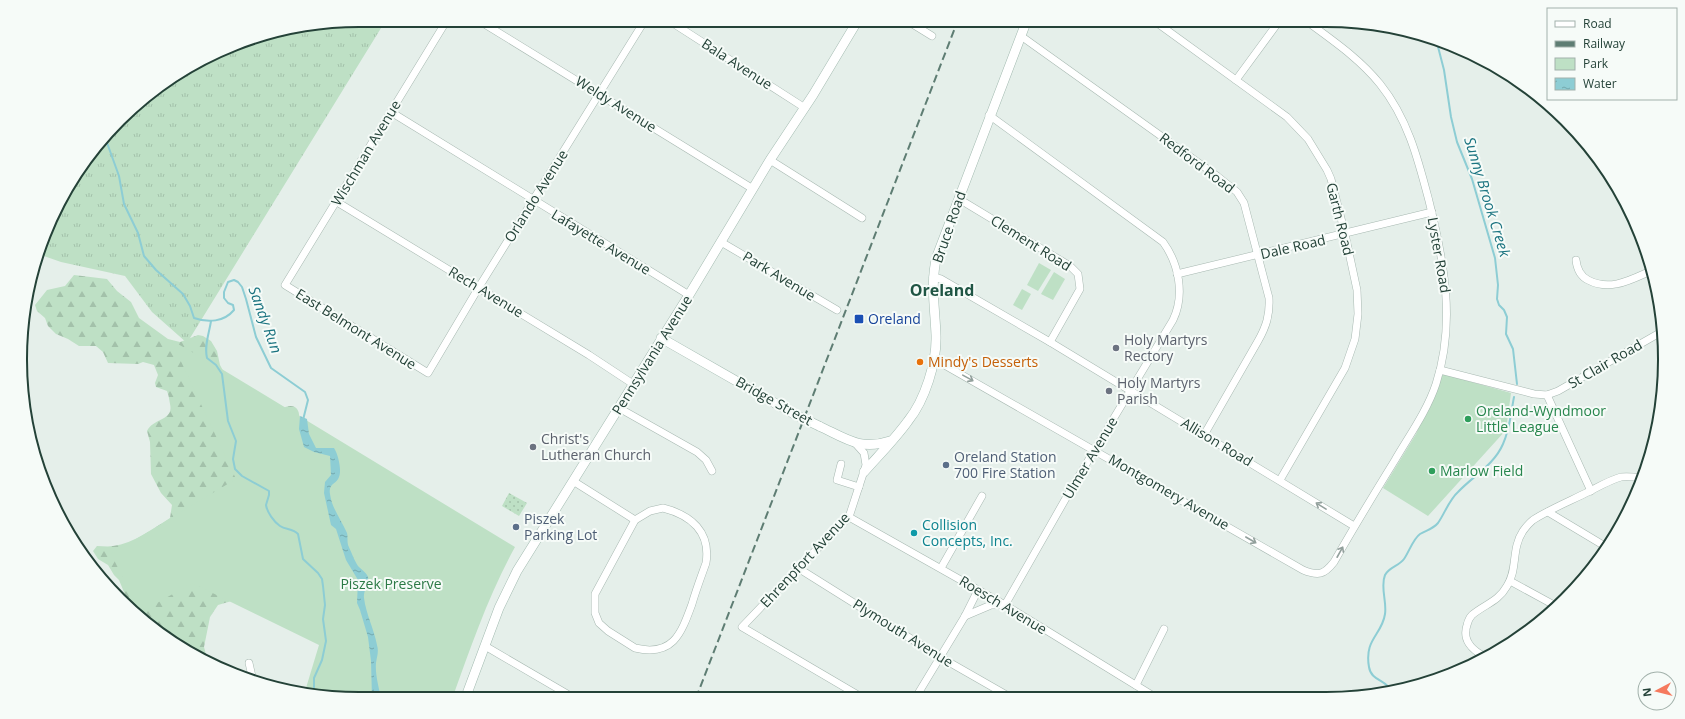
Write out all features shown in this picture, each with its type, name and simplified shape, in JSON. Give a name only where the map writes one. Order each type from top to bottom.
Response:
[{"type":"main road","name":"Pennsylvania Avenue","points":[[468,692],[499,608],[514,577],[572,481],[689,295],[752,189],[805,108],[854,27]]},
{"type":"main road","name":"Bruce Road","points":[[864,472],[908,422],[916,410],[925,389],[934,359],[936,336],[933,277],[937,256],[1024,27]]},
{"type":"main road","name":"Bridge Street","points":[[662,338],[794,414],[856,444],[874,445],[892,441]]},
{"type":"street","name":"Wischman Avenue","points":[[285,285],[443,27]]},
{"type":"street","name":"Weldy Avenue","points":[[490,27],[752,189]]},
{"type":"street","name":"Orlando Avenue","points":[[428,373],[478,287],[534,200],[641,27]]},
{"type":"street","name":"Bala Avenue","points":[[679,27],[805,108]]},
{"type":"street","points":[[917,27],[932,36]]},
{"type":"street","name":"Garth Road","points":[[1163,27],[1288,118],[1300,129],[1316,149],[1331,179],[1345,234],[1358,296],[1358,314],[1355,339],[1345,368],[1280,480]]},
{"type":"street","points":[[1236,80],[1275,27]]},
{"type":"street","name":"Lyster Road","points":[[1314,27],[1357,59],[1381,85],[1404,124],[1414,146],[1432,212],[1444,266],[1447,291],[1446,335],[1440,370],[1429,399],[1334,562],[1321,574]]},
{"type":"street","name":"Redford Road","points":[[1020,36],[1237,192],[1247,210],[1269,298],[1268,320],[1258,342],[1204,434]]},
{"type":"street","name":"Lafayette Avenue","points":[[391,112],[689,295]]},
{"type":"street","name":"Ulmer Avenue","points":[[990,115],[1157,236],[1169,250],[1177,274],[1180,297],[1176,314],[1074,484],[1005,605]]},
{"type":"street","points":[[770,160],[862,218]]},
{"type":"street","name":"Clement Road","points":[[959,199],[1070,266],[1078,274],[1080,289],[1050,342]]},
{"type":"street","name":"Rech Avenue","points":[[336,202],[478,287],[633,384]]},
{"type":"street","name":"Dale Road","points":[[1177,274],[1432,212]]},
{"type":"street","name":"Park Avenue","points":[[721,242],[837,310]]},
{"type":"street","points":[[1576,260],[1577,269],[1585,279],[1601,286],[1622,283],[1647,273]]},
{"type":"street","name":"Allison Road","points":[[933,277],[941,279],[1050,342],[1354,526]]},
{"type":"street","name":"East Belmont Avenue","points":[[285,285],[428,373]]},
{"type":"street","name":"St Clair Road","points":[[1547,395],[1558,391],[1657,335]]},
{"type":"street","name":"Montgomery Avenue","points":[[934,359],[1302,570],[1321,574]]},
{"type":"street","points":[[1440,370],[1534,394],[1547,395],[1591,491]]},
{"type":"street","points":[[619,408],[697,452],[706,460],[712,471]]},
{"type":"street","name":"Ehrenpfort Avenue","points":[[853,692],[742,626],[849,517],[866,465],[865,456],[856,444]]},
{"type":"street","points":[[842,464],[837,480],[859,487]]},
{"type":"street","points":[[1480,654],[1474,651],[1466,639],[1466,629],[1470,617],[1499,597],[1510,581],[1514,570],[1516,546],[1530,523],[1548,512],[1620,477],[1636,477]]},
{"type":"street","points":[[572,481],[635,520]]},
{"type":"street","points":[[940,568],[982,496]]},
{"type":"street","points":[[663,508],[693,522],[701,531],[706,542],[706,563],[683,628],[675,641],[667,646],[657,649],[635,648],[602,626],[595,613],[594,600],[598,586],[635,520],[650,511],[663,508]]},
{"type":"street","points":[[1548,512],[1602,544]]},
{"type":"street","name":"Roesch Avenue","points":[[849,517],[1005,605],[1147,692]]},
{"type":"street","name":"Plymouth Avenue","points":[[798,568],[940,657],[1001,692]]},
{"type":"street","points":[[1510,581],[1551,604]]},
{"type":"street","points":[[919,692],[965,616],[978,590]]},
{"type":"street","points":[[965,616],[991,605],[1005,605]]},
{"type":"street","points":[[1136,685],[1164,629]]},
{"type":"street","points":[[485,646],[564,692]]},
{"type":"street","points":[[249,663],[251,673]]},
{"type":"green space","points":[[382,27],[187,343],[152,312],[125,276],[61,262],[44,256],[61,212],[83,175],[110,140],[124,124],[157,96],[175,83],[212,61],[232,52],[273,38],[316,30]]},
{"type":"green space","points":[[1039,263],[1051,270],[1038,291],[1027,285]]},
{"type":"green space","points":[[1054,272],[1065,279],[1053,300],[1041,294]]},
{"type":"green space","points":[[74,275],[107,279],[117,291],[131,302],[139,318],[168,339],[180,342],[198,335],[203,336],[211,341],[217,351],[220,365],[227,378],[281,409],[293,406],[298,410],[299,422],[235,600],[218,605],[210,617],[204,647],[206,655],[157,623],[126,597],[119,580],[108,565],[98,559],[93,551],[97,546],[111,546],[128,542],[143,535],[170,518],[172,505],[161,493],[151,474],[150,442],[147,431],[150,427],[169,414],[169,398],[167,391],[156,387],[155,383],[158,375],[154,365],[143,362],[138,364],[108,363],[103,352],[96,346],[79,346],[56,334],[48,326],[45,318],[37,311],[35,305],[47,290],[65,286]]},
{"type":"green space","points":[[1022,289],[1031,294],[1022,310],[1013,305]]},
{"type":"green space","name":"Piszek Preserve","points":[[171,340],[225,371],[515,547],[488,603],[455,692],[360,692],[306,688],[319,645],[192,583],[143,611],[130,600],[133,598],[111,554],[236,479]]},
{"type":"green space","name":"Marlow Field","points":[[1443,374],[1511,393],[1506,430],[1428,516],[1383,488],[1416,434]]},
{"type":"green space","points":[[509,493],[527,503],[519,516],[502,506]]},
{"type":"water","points":[[300,416],[307,419],[309,434],[316,448],[334,448],[338,458],[340,474],[338,479],[330,488],[330,494],[335,509],[347,533],[348,545],[354,559],[368,577],[364,598],[366,610],[378,647],[376,672],[379,692],[372,692],[371,661],[368,637],[357,603],[358,580],[346,560],[336,529],[331,525],[324,493],[325,482],[331,475],[330,456],[314,452],[304,447],[299,429]]},
{"type":"waterway","name":"Sunny Brook Creek","points":[[1438,47],[1444,70],[1451,117],[1457,142],[1472,179],[1495,258],[1498,285],[1497,299],[1507,317],[1506,334],[1513,349],[1517,384]]},
{"type":"waterway","name":"Sandy Run","points":[[107,143],[119,176],[124,204],[138,233],[144,256],[156,270],[183,294],[190,306],[194,318],[199,320],[216,320],[230,314],[234,310],[233,305],[228,303],[224,298],[224,292],[228,282],[234,280],[238,282],[242,287],[246,299],[256,337],[271,368],[305,392],[308,400],[303,420]]},
{"type":"waterway","points":[[211,321],[206,344],[206,353],[207,358],[216,365],[222,374],[228,421],[236,441],[233,459],[235,469],[242,476],[269,491],[266,505],[269,514],[280,526],[298,534],[303,559],[318,573],[322,579],[325,605],[323,619],[326,641],[322,660],[314,678],[314,689]]},
{"type":"waterway","name":"Sunny Brook Creek","points":[[1388,686],[1370,672],[1368,658],[1371,643],[1381,627],[1385,614],[1383,589],[1385,575],[1389,570],[1404,559],[1413,542],[1420,534],[1438,523],[1455,495],[1494,458],[1503,444],[1507,432],[1514,397]]},
{"type":"railway","points":[[698,692],[955,27]]},
{"type":"place","name":"Oreland","points":[[859,319]]},
{"type":"place","name":"Holy Martyrs Rectory","points":[[1116,348]]},
{"type":"place","name":"Mindy's Desserts","points":[[920,362]]},
{"type":"place","name":"Holy Martyrs Parish","points":[[1109,391]]},
{"type":"place","name":"Oreland-Wyndmoor Little League","points":[[1468,419]]},
{"type":"place","name":"Christ's Lutheran Church","points":[[533,447]]},
{"type":"place","name":"Oreland Station 700 Fire Station","points":[[946,465]]},
{"type":"place","name":"Marlow Field","points":[[1432,471]]},
{"type":"place","name":"Piszek Parking Lot","points":[[516,527]]},
{"type":"place","name":"Collision Concepts, Inc.","points":[[914,533]]},
{"type":"district","name":"Oreland","points":[[942,290]]}]
